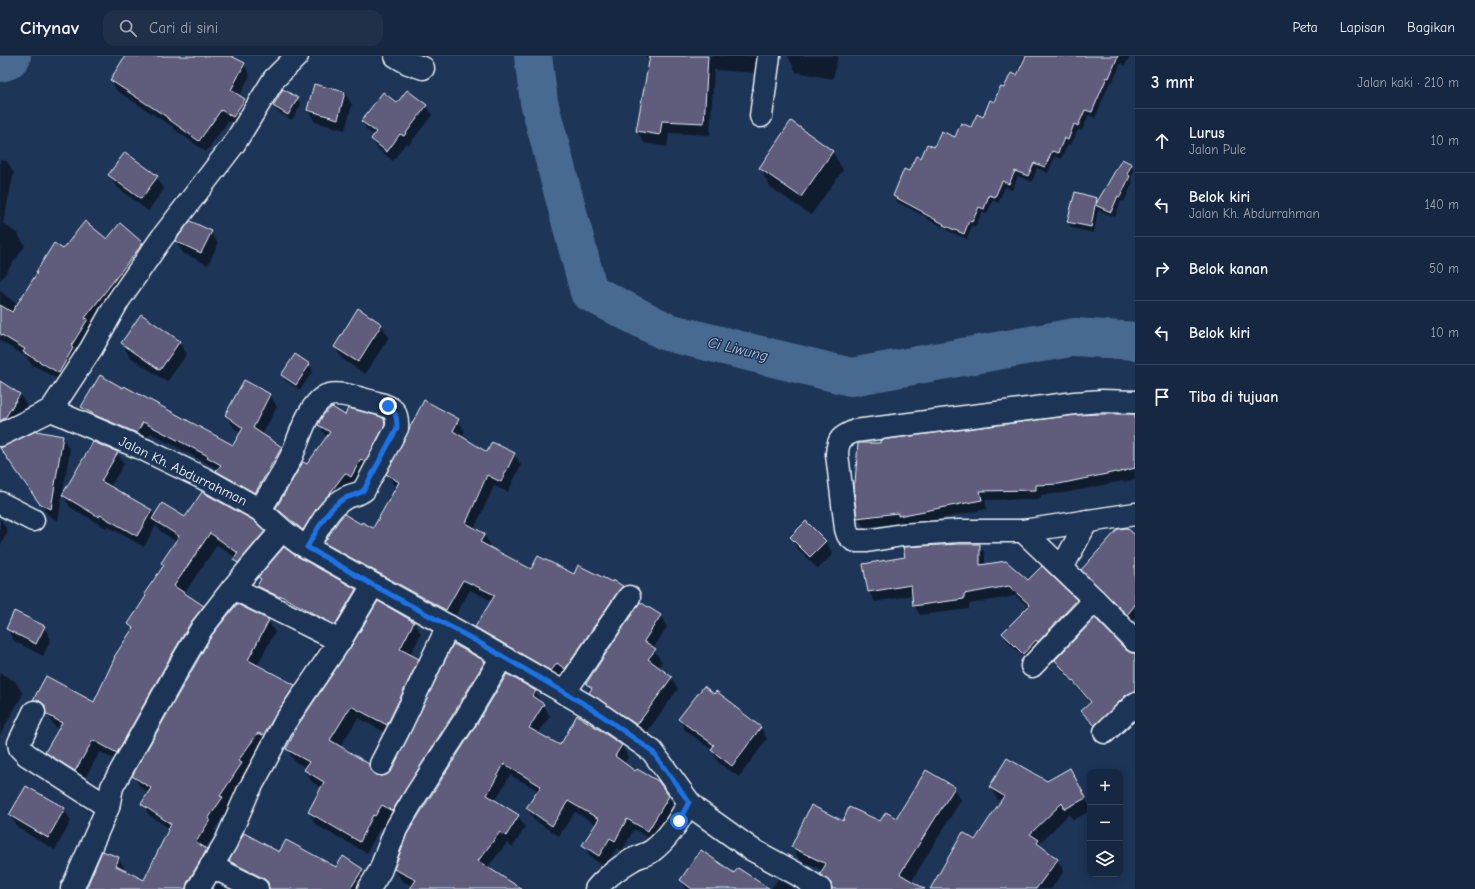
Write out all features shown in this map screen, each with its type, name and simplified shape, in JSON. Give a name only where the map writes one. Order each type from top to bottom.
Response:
[{"type":"street","points":[[0,435],[51,410],[90,349],[118,301],[161,239],[234,144],[274,79],[297,56]]},
{"type":"street","points":[[396,56],[408,63],[423,68]]},
{"type":"street","points":[[761,116],[769,56]]},
{"type":"street","points":[[260,510],[292,456],[313,408],[324,396],[339,394],[388,406],[395,412],[397,428],[364,490],[359,494],[348,496],[340,501],[331,510],[307,547]]},
{"type":"street","points":[[1135,402],[1102,401],[1075,403],[855,431],[842,437],[837,444],[846,529],[848,535],[856,541],[867,541],[902,535],[959,531],[1023,531],[1135,514]]},
{"type":"street","name":"Jalan Kh. Abdurrahman","points":[[51,410],[145,450],[204,479],[260,510],[299,543],[591,708],[652,751],[689,802],[714,824],[751,849],[797,874],[820,889]]},
{"type":"street","points":[[0,503],[33,520]]},
{"type":"street","points":[[1062,568],[1087,521]]},
{"type":"street","points":[[72,889],[108,807],[112,787],[179,666],[202,628],[233,588],[282,530]]},
{"type":"street","points":[[1023,531],[1133,633]]},
{"type":"street","points":[[198,889],[226,842],[248,792],[285,722],[340,641],[373,585]]},
{"type":"street","points":[[233,588],[340,641]]},
{"type":"street","points":[[564,693],[629,597]]},
{"type":"street","points":[[1032,666],[1096,600]]},
{"type":"street","points":[[381,764],[448,626]]},
{"type":"street","points":[[369,889],[380,871],[396,829],[416,795],[466,718],[502,657]]},
{"type":"street","points":[[1105,732],[1135,704]]},
{"type":"street","points":[[34,712],[19,743],[20,748],[27,755],[108,807]]},
{"type":"street","points":[[596,889],[601,883],[631,860],[651,851],[679,821],[689,802]]},
{"type":"street","points":[[211,866],[257,889]]},
{"type":"building","points":[[125,56],[231,56],[245,63],[231,90],[245,99],[233,117],[221,110],[199,141],[167,117],[110,80]]},
{"type":"building","points":[[650,56],[708,56],[704,123],[662,121],[660,135],[636,131]]},
{"type":"building","points":[[1026,56],[1118,56],[1092,112],[1085,110],[1078,126],[1074,124],[1068,140],[1064,138],[1058,153],[1052,151],[1045,167],[1034,163],[1028,176],[1015,171],[1009,184],[1002,181],[995,197],[989,195],[984,209],[979,207],[972,222],[969,221],[964,234],[943,225],[944,224],[893,196],[904,169],[909,171],[916,156],[921,158],[927,144],[934,147],[941,131],[955,137],[961,123],[971,127],[977,114],[983,117],[990,100],[994,102],[1000,87],[1004,88],[1011,73],[1017,75]]},
{"type":"building","points":[[314,84],[345,92],[338,119],[307,110]]},
{"type":"building","points":[[283,89],[298,98],[288,115],[273,106]]},
{"type":"building","points":[[407,90],[427,105],[404,136],[400,134],[387,152],[371,139],[376,132],[361,121],[383,92],[397,103]]},
{"type":"building","points":[[791,121],[833,151],[801,197],[759,168]]},
{"type":"building","points":[[125,152],[158,176],[141,199],[108,175]]},
{"type":"building","points":[[1122,159],[1132,164],[1127,174],[1130,176],[1120,197],[1118,196],[1111,212],[1095,205],[1091,227],[1067,222],[1075,192],[1097,198],[1096,204]]},
{"type":"building","points":[[85,221],[107,239],[120,223],[143,243],[85,318],[88,319],[71,346],[73,348],[59,373],[23,352],[25,349],[0,334],[0,305],[12,312],[54,243],[63,249]]},
{"type":"building","points":[[190,221],[212,231],[201,253],[175,241]]},
{"type":"building","points":[[358,308],[382,324],[358,362],[334,347]]},
{"type":"building","points":[[141,314],[180,341],[160,370],[121,343]]},
{"type":"building","points":[[295,354],[310,364],[296,385],[281,375]]},
{"type":"building","points":[[100,375],[123,388],[124,386],[233,445],[243,428],[225,415],[244,380],[270,394],[253,428],[282,447],[255,493],[216,471],[221,465],[207,457],[208,456],[143,422],[137,433],[97,416],[81,407]]},
{"type":"building","points":[[0,381],[20,394],[5,418],[0,421]]},
{"type":"building","points":[[424,400],[459,419],[453,431],[487,452],[492,442],[515,453],[501,482],[487,475],[466,523],[485,534],[480,542],[531,569],[538,556],[574,574],[578,565],[612,582],[613,580],[623,586],[565,669],[557,663],[551,671],[475,627],[495,595],[463,580],[446,610],[324,543],[344,514],[361,524],[362,522],[373,528],[399,482],[386,474]]},
{"type":"building","points":[[332,407],[345,415],[348,408],[379,416],[384,419],[385,425],[365,462],[361,459],[351,477],[345,473],[317,508],[303,530],[276,508],[303,462],[307,464],[330,432],[318,425],[323,415]]},
{"type":"building","points":[[1135,414],[1135,468],[1059,484],[1036,485],[1036,490],[980,491],[982,500],[898,516],[898,513],[857,518],[853,483],[855,483],[858,443],[880,443],[880,440],[1076,415]]},
{"type":"building","points":[[36,431],[63,436],[51,509],[39,503],[0,448]]},
{"type":"building","points":[[93,442],[118,452],[101,481],[152,510],[137,536],[100,515],[99,517],[62,495]]},
{"type":"building","points":[[202,492],[253,520],[265,531],[238,563],[233,560],[238,553],[210,533],[174,586],[204,606],[191,622],[117,753],[93,740],[75,771],[45,752],[62,723],[46,714],[45,705],[40,701],[33,700],[46,676],[94,702],[114,657],[133,628],[128,624],[146,596],[144,594],[164,565],[161,563],[179,536],[152,519],[162,503],[185,517]]},
{"type":"building","points":[[806,521],[826,541],[810,557],[790,537]]},
{"type":"building","points":[[1127,528],[1135,535],[1135,605],[1127,615],[1081,570],[1118,529]]},
{"type":"building","points":[[980,544],[980,565],[1006,561],[1028,580],[1042,566],[1077,600],[1038,642],[1036,640],[1023,654],[1002,633],[1030,605],[1009,586],[964,594],[964,599],[913,606],[911,585],[868,592],[863,564],[905,557],[903,547]]},
{"type":"building","points":[[284,547],[293,554],[356,589],[335,625],[281,596],[280,597],[257,586],[261,579],[258,577]]},
{"type":"building","points":[[378,601],[414,622],[400,649],[419,659],[387,725],[351,706],[330,740],[369,764],[370,770],[375,775],[382,776],[388,774],[392,770],[453,644],[485,661],[392,811],[382,805],[375,816],[373,815],[360,842],[308,812],[324,782],[304,770],[309,762],[286,749],[296,728],[350,648]]},
{"type":"building","points":[[640,602],[661,615],[644,641],[656,649],[648,659],[672,677],[637,725],[589,693],[592,688],[586,684]]},
{"type":"building","points":[[237,604],[269,620],[248,660],[295,685],[263,735],[258,733],[238,761],[242,763],[220,796],[223,797],[208,819],[210,820],[196,842],[207,849],[187,883],[186,889],[86,889],[102,851],[119,857],[116,866],[144,880],[171,824],[141,804],[151,788],[132,776],[212,635]]},
{"type":"building","points":[[14,611],[45,626],[36,644],[6,629]]},
{"type":"building","points":[[1095,618],[1126,650],[1131,653],[1135,653],[1135,691],[1126,695],[1095,726],[1081,711],[1091,702],[1055,660]]},
{"type":"building","points":[[507,674],[536,691],[532,696],[544,704],[529,728],[560,745],[577,715],[622,745],[615,756],[635,771],[637,769],[658,781],[669,796],[648,831],[627,819],[615,841],[610,838],[599,856],[582,845],[599,819],[568,801],[552,826],[526,808],[541,786],[504,764],[487,795],[519,815],[506,836],[500,832],[478,861],[522,889],[410,889],[416,880],[394,869],[407,834]]},
{"type":"building","points":[[704,686],[714,694],[716,691],[761,727],[732,766],[711,750],[714,745],[678,719]]},
{"type":"building","points":[[1007,758],[1047,781],[1070,768],[1086,798],[1065,809],[1062,803],[1030,834],[1039,840],[1037,843],[1058,859],[1036,889],[930,889],[963,832],[975,840],[1004,796],[989,787]]},
{"type":"building","points":[[926,770],[955,787],[900,874],[925,889],[832,889],[831,883],[820,874],[826,864],[791,847],[811,805],[843,821],[849,807],[880,821],[886,812],[896,818]]},
{"type":"building","points":[[26,786],[65,808],[48,838],[9,815]]},
{"type":"building","points":[[244,833],[279,852],[286,840],[336,867],[343,856],[363,869],[350,889],[269,889],[268,882],[263,878],[229,861]]},
{"type":"building","points":[[701,850],[734,873],[738,868],[770,889],[692,889],[680,880]]},
{"type":"waterway","name":"Ci Liwung","points":[[0,63],[7,61],[12,56]]},
{"type":"waterway","name":"Ci Liwung","points":[[533,56],[539,102],[589,292],[667,332],[851,377],[1075,337],[1135,341]]},
{"type":"route","points":[[388,406],[395,412],[397,428],[364,490],[359,494],[348,496],[340,501],[331,510],[307,547],[478,642],[591,708],[652,751],[689,802],[679,821]]}]
